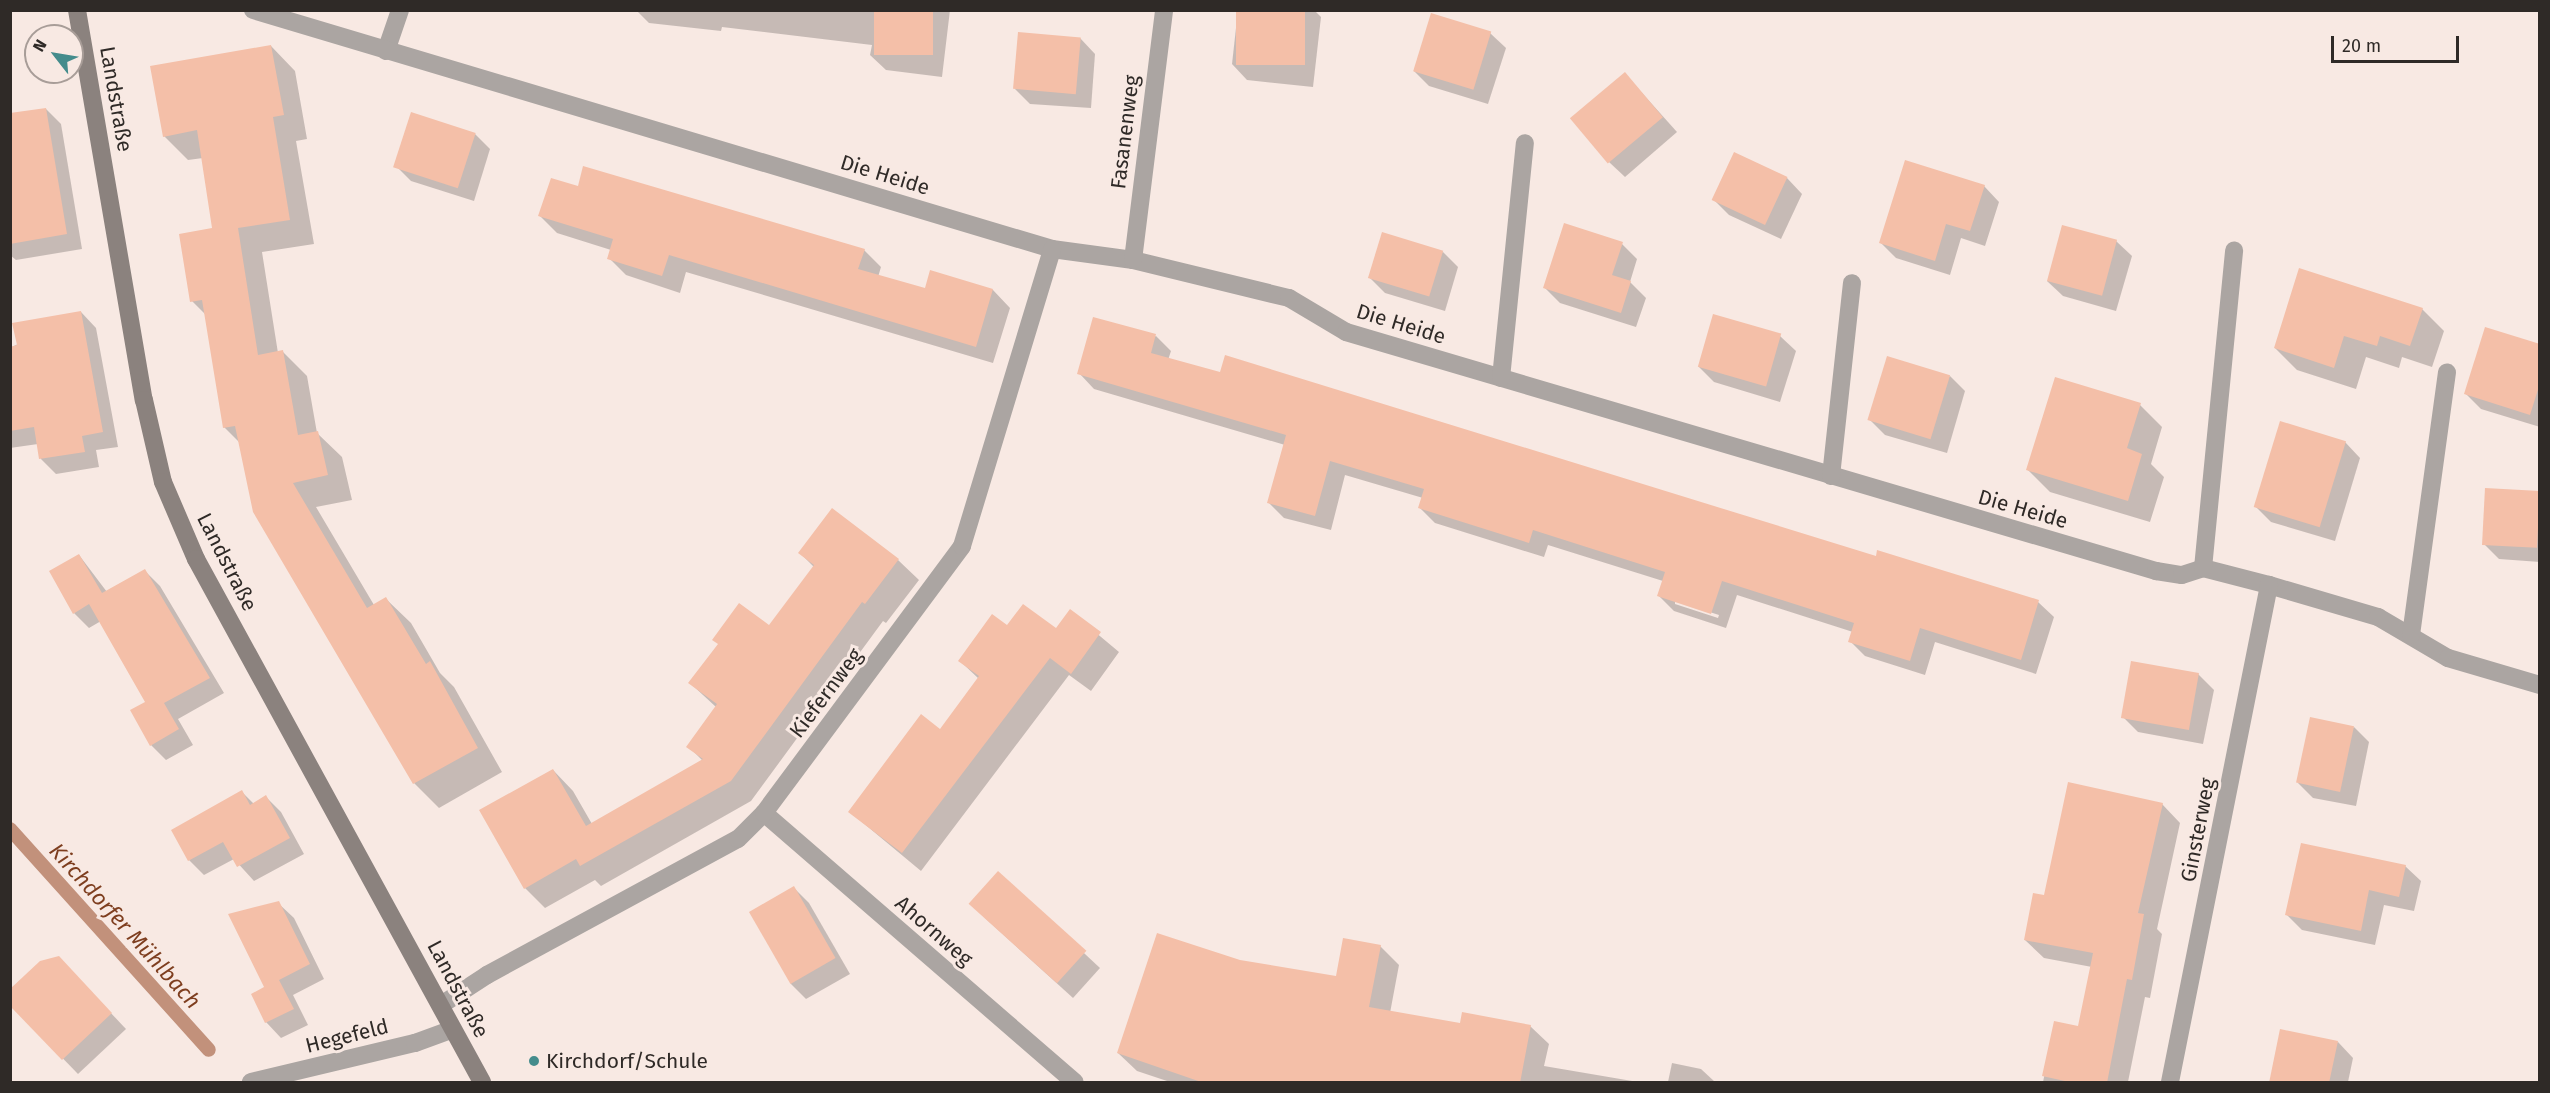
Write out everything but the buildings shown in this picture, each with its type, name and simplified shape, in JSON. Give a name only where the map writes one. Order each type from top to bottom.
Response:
[{"type":"street","name":"Landstraße","points":[[77,10],[144,400],[163,483],[196,559],[482,1083]]},
{"type":"street","points":[[386,51],[400,10]]},
{"type":"street","name":"Fasanenweg","points":[[1133,260],[1164,10]]},
{"type":"street","name":"Die Heide","points":[[261,12],[1052,249],[1133,260],[1289,298],[1346,332],[2156,571],[2182,575],[2203,568],[2269,585],[2378,618],[2412,635],[2448,658],[2540,685]]},
{"type":"street","points":[[1501,378],[1525,143]]},
{"type":"street","name":"Kiefernweg","points":[[441,1005],[487,975],[738,839],[764,813],[962,546],[1052,249]]},
{"type":"street","points":[[2203,568],[2234,251]]},
{"type":"street","points":[[1831,476],[1852,283]]},
{"type":"street","points":[[2412,635],[2447,372]]},
{"type":"street","name":"Ginsterweg","points":[[2170,1083],[2269,585]]},
{"type":"street","name":"Ahornweg","points":[[764,813],[1075,1083]]},
{"type":"street","name":"Hegefeld","points":[[251,1083],[415,1043],[453,1029]]},
{"type":"waterway","name":"Kirchdorfer Mühlbach","points":[[10,829],[209,1050]]},
{"type":"place","name":"Kirchdorf/Schule","points":[[534,1061]]}]
